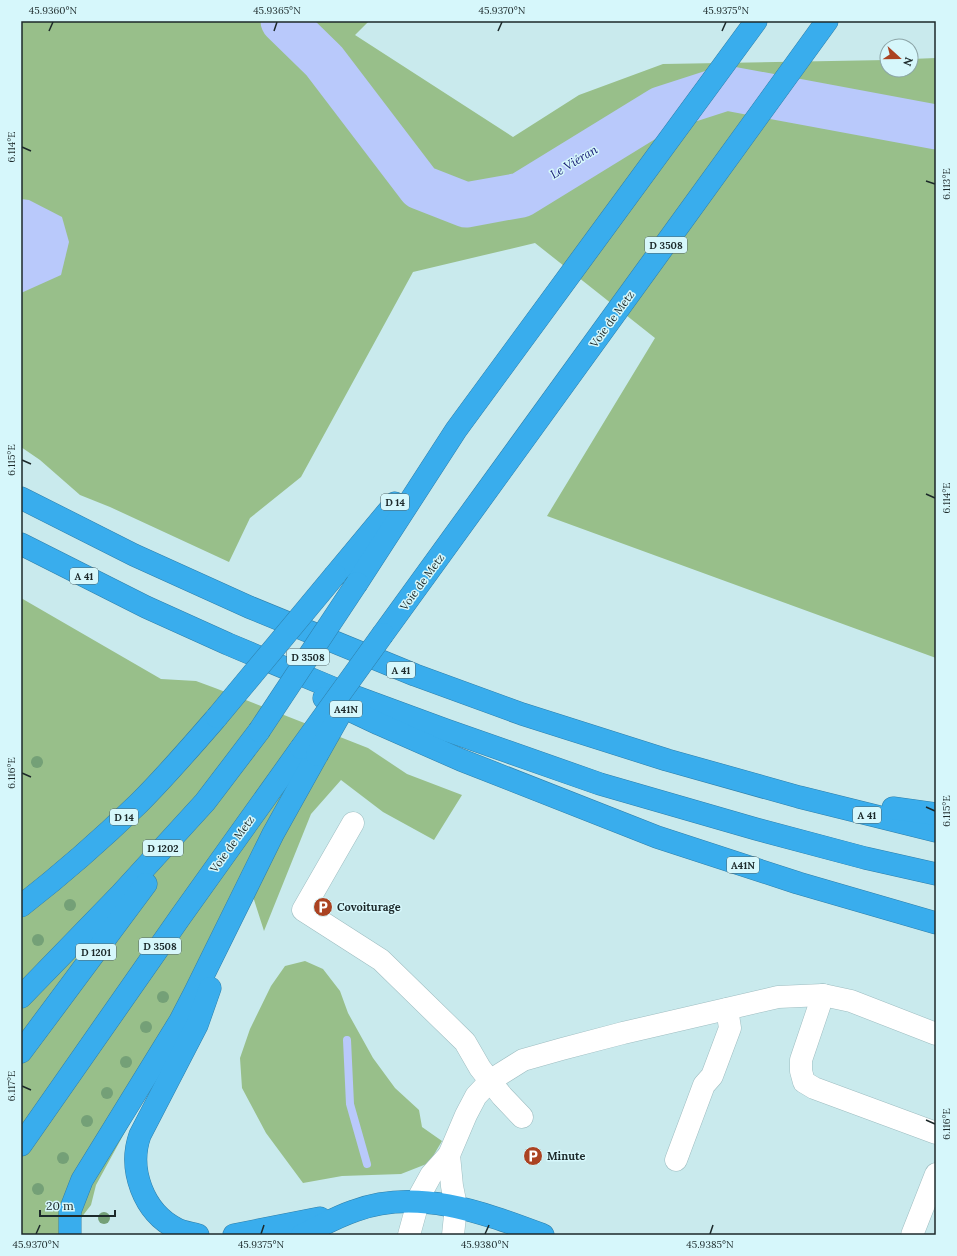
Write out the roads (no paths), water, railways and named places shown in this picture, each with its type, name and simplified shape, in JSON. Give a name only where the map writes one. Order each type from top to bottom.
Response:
[{"type":"highway","name":"D 3508","points":[[205,802],[259,731],[456,430],[756,21]]},
{"type":"highway","name":"Voie de Metz","points":[[21,1146],[181,916],[309,752],[383,634],[827,21]]},
{"type":"highway","name":"D 14","points":[[21,906],[70,867],[139,803],[173,767],[217,717],[456,430]]},
{"type":"highway","name":"A 41","points":[[21,498],[134,555],[228,598],[415,676],[522,714],[651,756],[799,797],[936,831]]},
{"type":"highway","name":"A 41","points":[[21,544],[146,607],[340,691],[446,730],[600,784],[778,835],[866,858],[936,874]]},
{"type":"highway","name":"A41N","points":[[146,607],[214,646],[379,724],[461,760],[657,837],[798,882],[936,923]]},
{"type":"highway","points":[[70,1235],[70,1211],[82,1180],[180,1021],[199,986],[273,834],[309,752]]},
{"type":"highway","points":[[799,797],[936,814]]},
{"type":"highway","name":"D 1202","points":[[21,997],[121,894],[205,802]]},
{"type":"highway","name":"D 1201","points":[[21,1052],[120,920],[205,802]]},
{"type":"highway","points":[[198,1235],[177,1229],[154,1210],[145,1197],[138,1180],[135,1167],[136,1144],[160,1093],[197,1025],[248,883]]},
{"type":"highway","points":[[234,1235],[380,1204],[418,1202],[456,1206],[491,1216],[543,1235]]},
{"type":"highway","points":[[302,1235],[355,1210]]},
{"type":"lane","points":[[353,823],[303,910],[380,960],[465,1042],[480,1068],[491,1080],[502,1096],[522,1117]]},
{"type":"lane","points":[[823,995],[801,1060],[801,1071],[804,1082],[814,1088],[936,1133]]},
{"type":"lane","points":[[409,1235],[420,1194],[431,1175],[449,1155],[476,1096],[491,1080],[513,1066],[537,1064],[623,1033],[778,997],[823,995],[850,1001],[936,1034]]},
{"type":"lane","points":[[676,1160],[704,1085],[712,1076],[730,1028],[727,1009]]},
{"type":"lane","points":[[449,1155],[452,1186],[456,1206],[453,1235]]},
{"type":"lane","points":[[912,1235],[936,1174]]},
{"type":"water","points":[[21,199],[29,200],[62,217],[69,242],[61,275],[21,293]]},
{"type":"waterway","name":"Le Viéran","points":[[283,21],[324,61],[420,187],[466,205],[521,195],[661,109],[726,88],[936,127]]},
{"type":"waterway","points":[[347,1040],[350,1104],[367,1164]]},
{"type":"place","name":"Covoiturage","points":[[323,907]]},
{"type":"place","name":"Minute","points":[[533,1156]]}]
